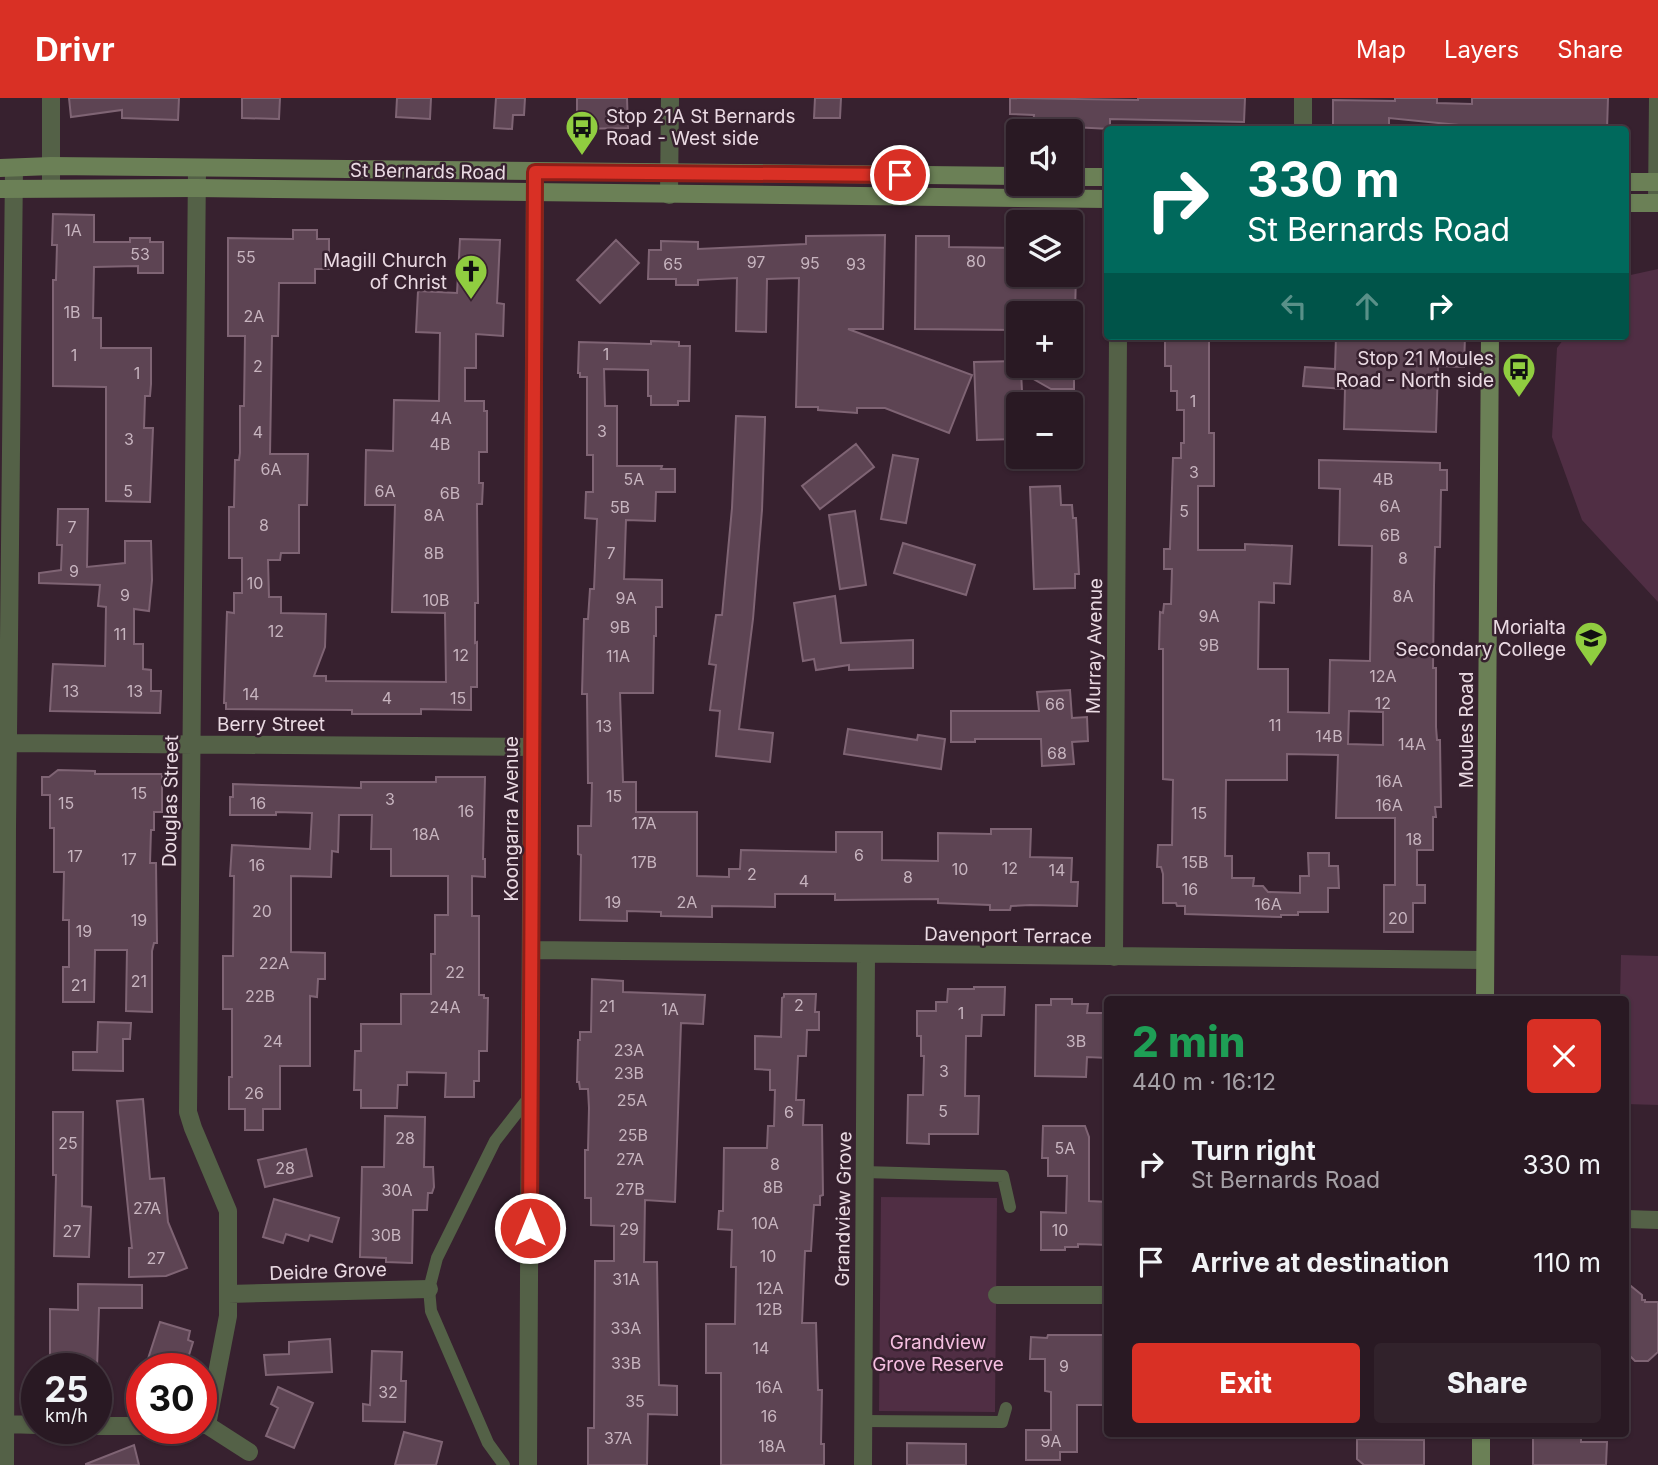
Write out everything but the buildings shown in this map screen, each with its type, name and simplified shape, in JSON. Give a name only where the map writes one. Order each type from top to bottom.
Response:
[{"type":"main road","name":"St Bernards Road","points":[[7,168],[51,166],[1006,176]]},
{"type":"main road","points":[[1083,177],[1104,177]]},
{"type":"main road","points":[[1629,182],[1657,183]]},
{"type":"main road","name":"St Bernards Road","points":[[8,189],[196,188],[1104,199]]},
{"type":"main road","points":[[1629,203],[1657,204]]},
{"type":"main road","name":"Moules Road","points":[[1485,996],[1490,340]]},
{"type":"main road","points":[[1481,1437],[1481,1465]]},
{"type":"street","points":[[51,98],[51,187]]},
{"type":"street","points":[[669,195],[670,98]]},
{"type":"street","points":[[1303,98],[1303,126]]},
{"type":"street","points":[[1657,204],[1658,98]]},
{"type":"street","points":[[5,1465],[2,1184],[3,828],[9,743],[7,168]]},
{"type":"street","name":"Douglas Street","points":[[197,168],[188,1112],[192,1128],[229,1211],[228,1316],[217,1366]]},
{"type":"street","name":"Koongarra Avenue","points":[[528,1465],[535,172]]},
{"type":"street","name":"Murray Avenue","points":[[1114,957],[1118,340]]},
{"type":"street","name":"Berry Street","points":[[9,743],[532,747]]},
{"type":"street","name":"Davenport Terrace","points":[[531,950],[1485,960]]},
{"type":"street","name":"Grandview Grove","points":[[863,1465],[866,954]]},
{"type":"street","points":[[1629,1219],[1658,1220]]},
{"type":"street","name":"Deidre Grove","points":[[228,1294],[429,1289]]},
{"type":"street","points":[[997,1294],[1104,1295]]},
{"type":"street","points":[[5,1424],[21,1424]]},
{"type":"street","name":"Douglas Street","points":[[217,1433],[249,1452]]},
{"type":"lane","points":[[504,1465],[488,1443],[431,1311],[429,1289],[437,1258],[495,1141],[530,1096]]},
{"type":"lane","points":[[864,1172],[1003,1176],[1010,1207]]},
{"type":"lane","points":[[863,1421],[1002,1422],[1006,1408]]},
{"type":"green space","points":[[1658,269],[1658,602],[1582,520],[1552,437],[1557,348],[1563,340],[1629,340],[1629,275]]},
{"type":"green space","points":[[1621,955],[1658,956],[1658,1105],[1629,1104],[1629,996],[1620,996]]},
{"type":"green space","name":"Grandview Grove Reserve","points":[[881,1197],[997,1198],[995,1412],[879,1411]]},
{"type":"place","name":"Stop 21A St Bernards Road - West side","points":[[582,157]]},
{"type":"place","name":"Magill Church of Christ","points":[[471,301]]},
{"type":"place","name":"Stop 21 Moules Road - North side","points":[[1519,399]]},
{"type":"place","name":"Morialta Secondary College","points":[[1591,668]]},
{"type":"route","points":[[530,1228],[535,172],[900,175]]}]
